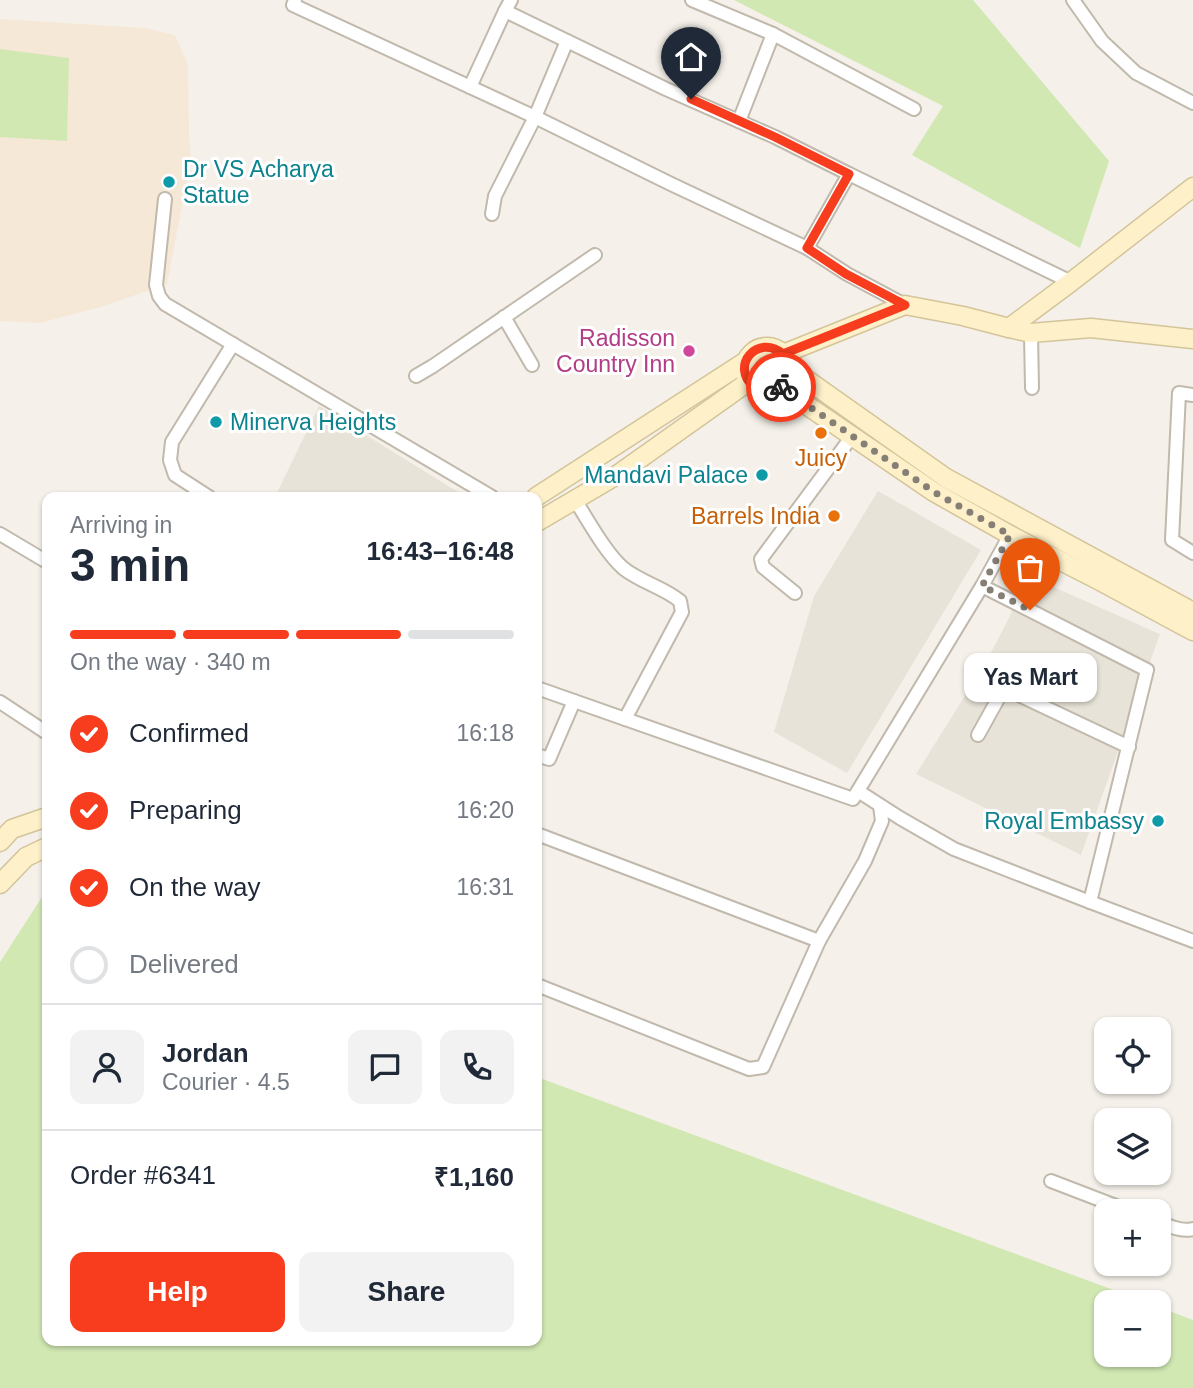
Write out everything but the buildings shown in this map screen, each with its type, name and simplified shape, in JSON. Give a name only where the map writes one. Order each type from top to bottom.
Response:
[{"type":"main road","points":[[1009,328],[1193,187]]},
{"type":"main road","points":[[786,360],[905,305],[1031,332],[1091,328],[1193,339]]},
{"type":"main road","points":[[786,360],[834,334]]},
{"type":"main road","points":[[542,493],[746,361],[756,349],[778,349],[786,360],[946,478],[1193,612]]},
{"type":"main road","points":[[746,361],[745,375],[748,382],[759,391],[766,392],[774,391],[785,382],[786,360]]},
{"type":"main road","points":[[542,519],[617,475],[748,382]]},
{"type":"main road","points":[[780,387],[934,492],[1193,631]]},
{"type":"main road","points":[[0,842],[12,829],[42,819]]},
{"type":"main road","points":[[0,884],[26,857],[42,849]]},
{"type":"street","points":[[295,0],[293,5],[535,117],[807,248],[846,274],[905,305]]},
{"type":"street","points":[[692,0],[774,34],[914,109]]},
{"type":"street","points":[[1073,0],[1102,41],[1136,73],[1193,103]]},
{"type":"street","points":[[470,88],[508,5],[567,41],[775,137],[1071,282]]},
{"type":"street","points":[[738,121],[774,34]]},
{"type":"street","points":[[492,214],[495,196],[535,117],[567,41]]},
{"type":"street","points":[[807,248],[849,174]]},
{"type":"street","points":[[166,199],[156,285],[165,304],[484,492]]},
{"type":"street","points":[[416,376],[595,255]]},
{"type":"street","points":[[504,317],[532,365]]},
{"type":"street","points":[[1031,332],[1032,388]]},
{"type":"street","points":[[201,492],[175,475],[170,460],[172,442],[233,344]]},
{"type":"street","points":[[1193,395],[1180,393],[1172,540],[1193,552]]},
{"type":"street","points":[[795,593],[762,567],[761,559],[853,435]]},
{"type":"street","points":[[575,500],[623,568],[680,601],[682,612],[625,719]]},
{"type":"street","points":[[0,534],[42,559]]},
{"type":"street","points":[[542,690],[853,799],[1010,535]]},
{"type":"street","points":[[982,586],[1147,670],[1090,902]]},
{"type":"street","points":[[978,735],[1004,688],[1129,747]]},
{"type":"street","points":[[542,757],[549,759],[574,701]]},
{"type":"street","points":[[0,702],[42,730]]},
{"type":"street","points":[[858,791],[954,849],[1193,941]]},
{"type":"street","points":[[542,987],[749,1069],[763,1067],[819,941],[865,861],[882,821],[880,806]]},
{"type":"street","points":[[542,836],[819,941]]},
{"type":"street","points":[[1051,1181],[1098,1199]]},
{"type":"street","points":[[1171,1227],[1186,1231],[1193,1229]]},
{"type":"shaded area","points":[[0,19],[145,28],[175,35],[188,65],[191,159],[167,284],[101,307],[40,323],[0,321]]},
{"type":"shaded area","points":[[319,406],[458,492],[277,492]]},
{"type":"shaded area","points":[[878,491],[981,550],[847,773],[774,732],[814,596]]},
{"type":"shaded area","points":[[1024,574],[1160,634],[1081,855],[916,774],[986,662],[1010,616]]},
{"type":"green space","points":[[734,0],[973,0],[1109,161],[1080,248],[912,155],[943,106]]},
{"type":"green space","points":[[0,49],[69,58],[67,141],[0,137]]},
{"type":"green space","points":[[42,897],[42,1346],[542,1346],[542,1079],[1114,1290],[1094,1290],[1094,1367],[1171,1367],[1171,1312],[1193,1320],[1193,1388],[0,1388],[0,962]]},
{"type":"way so far","points":[[781,387],[934,492],[1010,535],[982,586],[1030,610]]},
{"type":"place","name":"Dr VS Acharya Statue","points":[[169,182]]},
{"type":"place","name":"Radisson Country Inn","points":[[689,351]]},
{"type":"place","name":"Minerva Heights","points":[[216,422]]},
{"type":"place","name":"Juicy","points":[[821,433]]},
{"type":"place","name":"Mandavi Palace","points":[[762,475]]},
{"type":"place","name":"Barrels India","points":[[834,516]]},
{"type":"place","name":"Yas Mart","points":[[1030,610]]},
{"type":"place","name":"Royal Embassy","points":[[1158,821]]},
{"type":"route","points":[[691,99],[849,174],[807,248],[846,274],[905,305],[783,354],[770,347],[756,349],[748,357],[744,367],[748,382],[759,391],[774,391],[781,387]]}]
